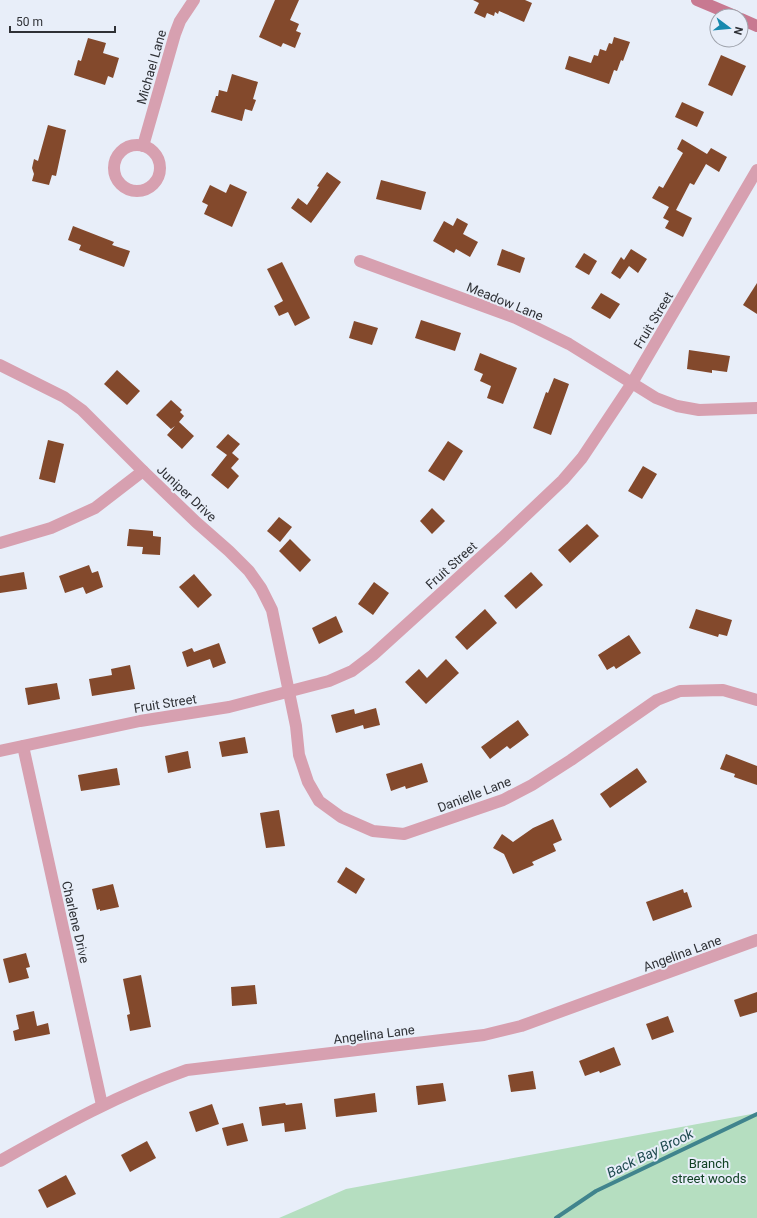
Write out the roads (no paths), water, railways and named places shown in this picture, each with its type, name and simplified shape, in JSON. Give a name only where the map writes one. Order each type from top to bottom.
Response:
[{"type":"main road","points":[[697,0],[716,8]]},
{"type":"street","name":"Michael Lane","points":[[144,146],[175,34],[180,21],[194,0]]},
{"type":"street","name":"Fruit Street","points":[[0,751],[140,721],[229,707],[329,681],[352,671],[374,655],[563,480],[582,458],[632,382],[757,170]]},
{"type":"street","name":"Meadow Lane","points":[[360,261],[516,318],[569,344],[656,398],[678,406],[700,410],[757,408]]},
{"type":"street","name":"Juniper Drive","points":[[0,365],[43,385],[82,410],[143,471],[249,571],[261,588],[272,610],[281,648],[287,692]]},
{"type":"street","points":[[0,543],[51,528],[95,508],[143,471]]},
{"type":"street","name":"Danielle Lane","points":[[287,692],[296,726],[300,755],[308,782],[319,800],[341,817],[373,831],[404,834],[503,800],[532,785],[571,760],[657,700],[675,693],[702,690],[723,690],[757,700]]},
{"type":"street","name":"Charlene Drive","points":[[23,746],[102,1105]]},
{"type":"street","name":"Angelina Lane","points":[[0,1161],[102,1105],[153,1082],[187,1070],[484,1035],[520,1026],[757,940]]},
{"type":"waterway","name":"Back Bay Brook","points":[[556,1218],[596,1191],[757,1114]]},
{"type":"park label","name":"Branch street woods","points":[[709,1170]]}]
